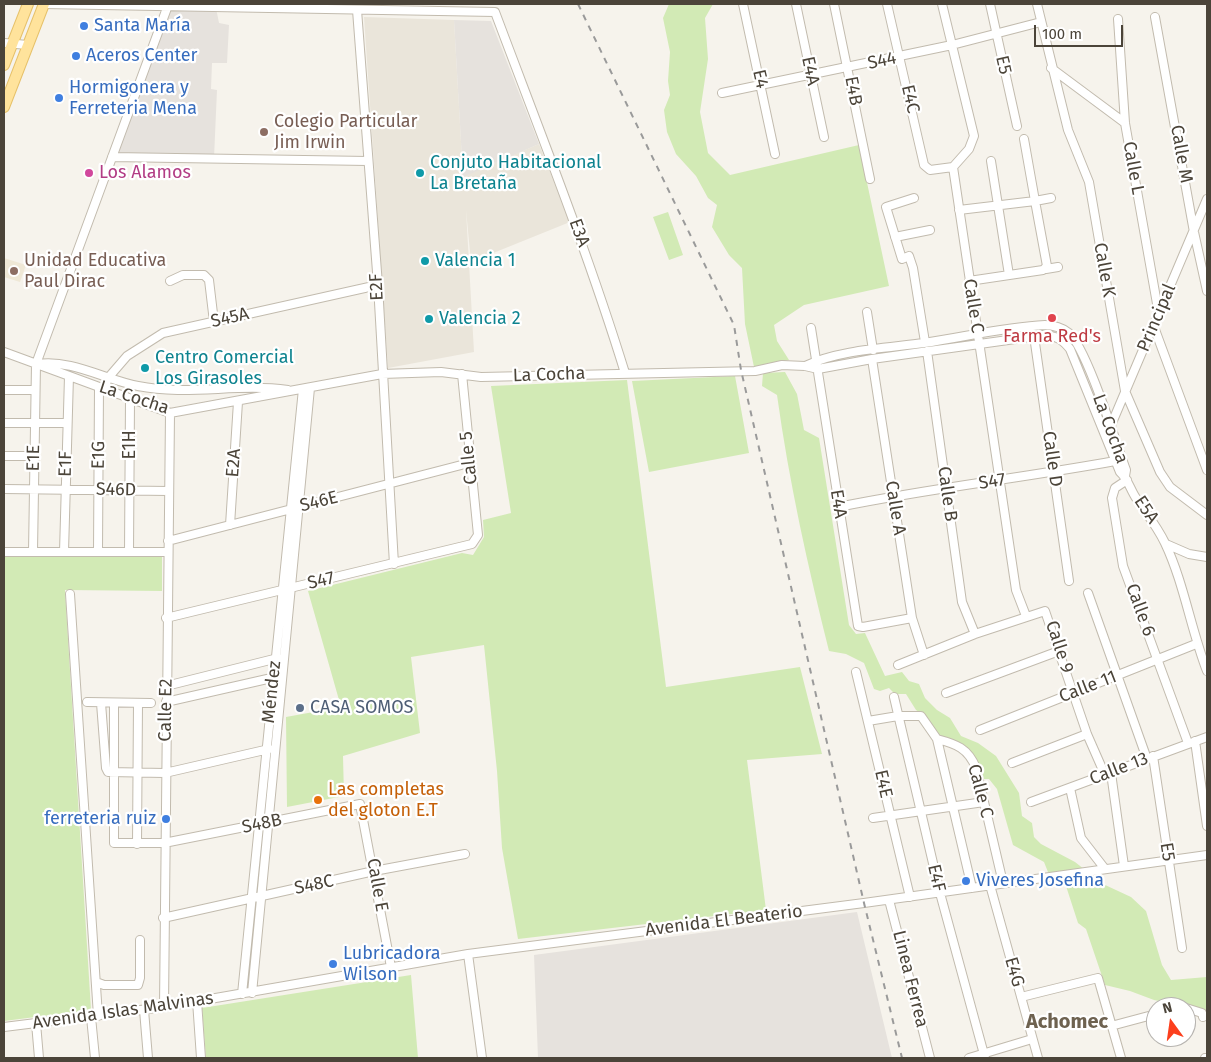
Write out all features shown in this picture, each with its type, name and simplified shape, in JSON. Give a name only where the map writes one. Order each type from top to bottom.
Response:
[{"type":"main road","points":[[4,65],[8,43],[28,4]]},
{"type":"main road","points":[[4,107],[44,4]]},
{"type":"street","points":[[44,4],[167,8],[213,6],[299,7],[357,10],[407,7],[479,8]]},
{"type":"street","name":"E4","points":[[743,4],[775,154]]},
{"type":"street","name":"E4A","points":[[796,4],[824,137]]},
{"type":"street","name":"E4B","points":[[834,4],[870,180]]},
{"type":"street","name":"E4C","points":[[887,4],[924,165],[930,170],[953,167]]},
{"type":"street","points":[[942,4],[974,136],[969,149],[953,167]]},
{"type":"street","name":"E5","points":[[990,4],[1017,126]]},
{"type":"street","name":"Calle K","points":[[1037,4],[1051,68],[1068,130],[1089,182],[1125,391],[1160,472],[1170,487],[1207,516]]},
{"type":"street","name":"E1E","points":[[33,552],[34,390],[36,364],[167,8]]},
{"type":"street","name":"E3A","points":[[479,8],[495,12],[574,220],[602,299],[625,373]]},
{"type":"street","name":"E2F","points":[[357,10],[378,285],[394,564]]},
{"type":"street","name":"Calle M","points":[[1155,17],[1194,232],[1204,269],[1207,291]]},
{"type":"street","name":"Calle L","points":[[1118,20],[1125,123],[1159,315]]},
{"type":"street","name":"S44","points":[[722,94],[900,57],[996,35],[1041,22]]},
{"type":"street","points":[[8,43],[28,45]]},
{"type":"street","points":[[1051,68],[1125,123]]},
{"type":"street","points":[[1024,139],[1046,269]]},
{"type":"street","points":[[112,157],[368,161]]},
{"type":"street","points":[[991,161],[1009,275]]},
{"type":"street","name":"Calle C","points":[[953,167],[1016,590],[1026,616]]},
{"type":"street","points":[[914,198],[886,207],[895,238],[930,230]]},
{"type":"street","points":[[959,210],[1050,198]]},
{"type":"street","name":"Principal","points":[[1106,437],[1207,199]]},
{"type":"street","name":"Calle B","points":[[895,238],[902,259],[909,256],[912,268],[926,347],[962,602],[975,634]]},
{"type":"street","points":[[969,281],[1058,267]]},
{"type":"street","points":[[170,281],[183,275],[204,275],[209,280],[214,322]]},
{"type":"street","name":"S45A","points":[[102,388],[127,356],[157,337],[214,322],[378,285]]},
{"type":"street","points":[[867,312],[873,350]]},
{"type":"street","name":"La Cocha","points":[[4,352],[170,413],[382,374],[441,372],[481,377],[761,370],[772,366],[805,366],[818,370],[977,334],[1046,325],[1061,328],[1070,334],[1084,357],[1126,470],[1126,478]]},
{"type":"street","points":[[1154,327],[1207,470]]},
{"type":"street","name":"E4A","points":[[811,328],[858,626],[863,627],[912,618]]},
{"type":"street","name":"La Cocha","points":[[805,366],[816,360],[873,350],[979,344],[1034,336],[1054,336],[1062,339],[1070,349],[1115,461],[1120,472],[1126,478]]},
{"type":"street","name":"Calle D","points":[[1034,336],[1069,581]]},
{"type":"street","name":"Calle A","points":[[872,359],[912,618],[924,655]]},
{"type":"street","name":"La Cocha","points":[[36,364],[53,362],[140,387],[184,389],[263,386],[294,391]]},
{"type":"street","name":"Calle 5","points":[[462,374],[469,463],[478,535],[476,541]]},
{"type":"street","name":"E1F","points":[[64,552],[69,376]]},
{"type":"street","name":"E1G","points":[[98,552],[98,490],[102,388]]},
{"type":"street","name":"Méndez","points":[[252,992],[299,507],[306,389]]},
{"type":"street","name":"Méndez","points":[[242,994],[290,509],[306,389]]},
{"type":"street","points":[[4,390],[34,390]]},
{"type":"street","name":"E1H","points":[[129,552],[130,399]]},
{"type":"street","name":"E2A","points":[[230,525],[238,402]]},
{"type":"street","name":"Calle E2","points":[[164,1007],[166,618],[170,413]]},
{"type":"street","points":[[4,424],[67,423]]},
{"type":"street","points":[[4,456],[34,456]]},
{"type":"street","name":"S47","points":[[838,507],[893,496],[1000,481],[1115,461]]},
{"type":"street","name":"S46E","points":[[168,541],[469,463]]},
{"type":"street","name":"E5A","points":[[1126,478],[1166,544],[1196,644],[1207,671]]},
{"type":"street","name":"Calle 6","points":[[1126,478],[1115,488],[1113,509],[1123,566],[1158,660],[1192,742]]},
{"type":"street","name":"S46D","points":[[4,489],[168,491]]},
{"type":"street","name":"S47","points":[[166,618],[394,564],[472,544],[476,541]]},
{"type":"street","points":[[1166,544],[1189,554],[1207,557]]},
{"type":"street","points":[[4,552],[168,552]]},
{"type":"street","points":[[1174,566],[1182,555],[1189,554]]},
{"type":"street","name":"E5","points":[[1088,593],[1117,676],[1150,758],[1169,860],[1182,948]]},
{"type":"street","points":[[70,594],[96,982],[94,1016],[95,1058]]},
{"type":"street","name":"Calle 9","points":[[898,665],[975,634],[1040,611],[1047,613],[1088,734],[1108,774],[1124,866]]},
{"type":"street","name":"Calle 11","points":[[980,730],[1196,644]]},
{"type":"street","points":[[946,693],[1059,651]]},
{"type":"street","points":[[166,686],[284,657]]},
{"type":"street","name":"E4E","points":[[856,672],[910,897]]},
{"type":"street","points":[[166,702],[282,676]]},
{"type":"street","name":"E4F","points":[[894,697],[940,892],[985,1056]]},
{"type":"street","points":[[87,702],[151,704]]},
{"type":"street","points":[[101,703],[106,768],[108,772],[165,774],[276,748]]},
{"type":"street","points":[[114,703],[114,773]]},
{"type":"street","points":[[138,703],[138,844]]},
{"type":"street","points":[[868,721],[898,716],[921,716],[937,739],[972,888]]},
{"type":"street","points":[[1012,763],[1088,734]]},
{"type":"street","name":"Calle 13","points":[[1031,802],[1207,737]]},
{"type":"street","name":"Calle C","points":[[937,739],[958,745],[971,757],[984,802],[1003,884]]},
{"type":"street","points":[[1192,742],[1207,826]]},
{"type":"street","name":"S48B","points":[[114,773],[112,841],[115,844],[164,844],[360,804]]},
{"type":"street","points":[[1070,788],[1081,838],[1105,869]]},
{"type":"street","points":[[873,818],[984,802]]},
{"type":"street","name":"Calle E","points":[[360,804],[391,967]]},
{"type":"street","name":"S48C","points":[[163,918],[374,871],[464,854]]},
{"type":"street","name":"Avenida El Beaterio","points":[[242,994],[468,954],[889,900],[1207,855]]},
{"type":"street","name":"E4G","points":[[990,886],[1038,1058]]},
{"type":"street","name":"Linea Ferrea","points":[[889,900],[930,1058]]},
{"type":"street","points":[[96,982],[104,985],[138,985],[140,978],[140,940]]},
{"type":"street","points":[[468,954],[482,1058]]},
{"type":"street","points":[[1021,997],[1098,978],[1121,1058]]},
{"type":"street","name":"Avenida Islas Malvinas","points":[[4,1027],[144,1010],[242,994]]},
{"type":"street","points":[[197,1001],[201,1058]]},
{"type":"street","points":[[144,1010],[148,1058]]},
{"type":"street","points":[[1196,1012],[1202,1014],[1203,1017]]},
{"type":"street","points":[[1111,1026],[1146,1017]]},
{"type":"street","points":[[36,1023],[39,1058]]},
{"type":"street","points":[[969,1058],[985,1056],[1032,1039]]},
{"type":"shaded area","points":[[167,8],[216,8],[219,23],[229,25],[227,63],[212,63],[211,89],[217,90],[214,158],[112,157]]},
{"type":"shaded area","points":[[364,17],[454,20],[463,176],[539,144],[570,222],[471,262],[466,210],[474,352],[388,368]]},
{"type":"shaded area","points":[[454,20],[491,21],[539,144],[463,177]]},
{"type":"shaded area","name":"Unidad Educativa Paul Dirac","points":[[4,258],[26,265],[20,282],[4,277]]},
{"type":"shaded area","points":[[857,912],[892,1058],[538,1058],[534,955]]},
{"type":"green space","points":[[669,4],[713,4],[705,18],[708,59],[700,112],[708,153],[730,175],[859,145],[889,286],[804,305],[774,325],[777,341],[789,360],[754,367],[745,324],[742,268],[729,255],[712,227],[717,205],[708,198],[696,176],[676,154],[667,132],[664,110],[670,95],[668,81],[670,52],[663,18]]},
{"type":"green space","points":[[668,212],[683,255],[669,260],[653,217]]},
{"type":"green space","points":[[785,372],[797,394],[804,430],[819,438],[849,625],[856,634],[865,633],[885,676],[902,672],[909,681],[919,684],[925,698],[937,710],[950,718],[961,736],[978,743],[996,756],[1019,793],[1022,816],[1032,823],[1034,837],[1041,844],[1075,862],[1103,884],[1131,897],[1146,911],[1162,965],[1171,980],[1207,977],[1207,1011],[1196,1009],[1196,997],[1146,997],[1105,985],[1086,929],[1078,923],[1066,886],[1057,872],[1048,872],[1044,862],[1013,845],[997,789],[989,779],[983,779],[973,755],[959,743],[937,735],[925,716],[916,710],[906,694],[895,694],[889,688],[880,691],[874,689],[864,663],[846,654],[829,651],[787,460],[777,395],[762,386],[763,373]]},
{"type":"green space","points":[[735,376],[749,453],[649,472],[632,381]]},
{"type":"green space","points":[[627,380],[666,687],[800,667],[822,754],[747,760],[766,910],[518,939],[502,848],[497,771],[484,645],[411,657],[420,733],[343,756],[344,796],[287,807],[286,717],[341,707],[308,591],[462,553],[473,555],[484,537],[483,520],[511,513],[491,386]]},
{"type":"green space","points":[[4,554],[162,555],[162,591],[65,590],[91,1010],[4,1021]]},
{"type":"green space","points":[[411,975],[418,1058],[206,1058],[202,1008]]},
{"type":"railway","points":[[578,4],[734,325],[741,370],[864,903],[902,1058]]},
{"type":"place","name":"Santa María","points":[[84,26]]},
{"type":"place","name":"Aceros Center","points":[[76,56]]},
{"type":"place","name":"Hormigonera y Ferreteria Mena","points":[[59,98]]},
{"type":"place","name":"Colegio Particular Jim Irwin","points":[[264,132]]},
{"type":"place","name":"Los Alamos","points":[[89,173]]},
{"type":"place","name":"Conjuto Habitacional La Bretaña","points":[[420,173]]},
{"type":"place","name":"Valencia 1","points":[[425,261]]},
{"type":"place","name":"Unidad Educativa Paul Dirac","points":[[14,271]]},
{"type":"place","name":"Farma Red's","points":[[1052,318]]},
{"type":"place","name":"Valencia 2","points":[[429,319]]},
{"type":"place","name":"Centro Comercial Los Girasoles","points":[[145,368]]},
{"type":"place","name":"CASA SOMOS","points":[[300,708]]},
{"type":"place","name":"Las completas del gloton E.T","points":[[318,800]]},
{"type":"place","name":"ferreteria ruiz","points":[[166,819]]},
{"type":"place","name":"Viveres Josefina","points":[[966,881]]},
{"type":"place","name":"Lubricadora Wilson","points":[[333,964]]},
{"type":"district","name":"Achomec","points":[[1067,1022]]}]
